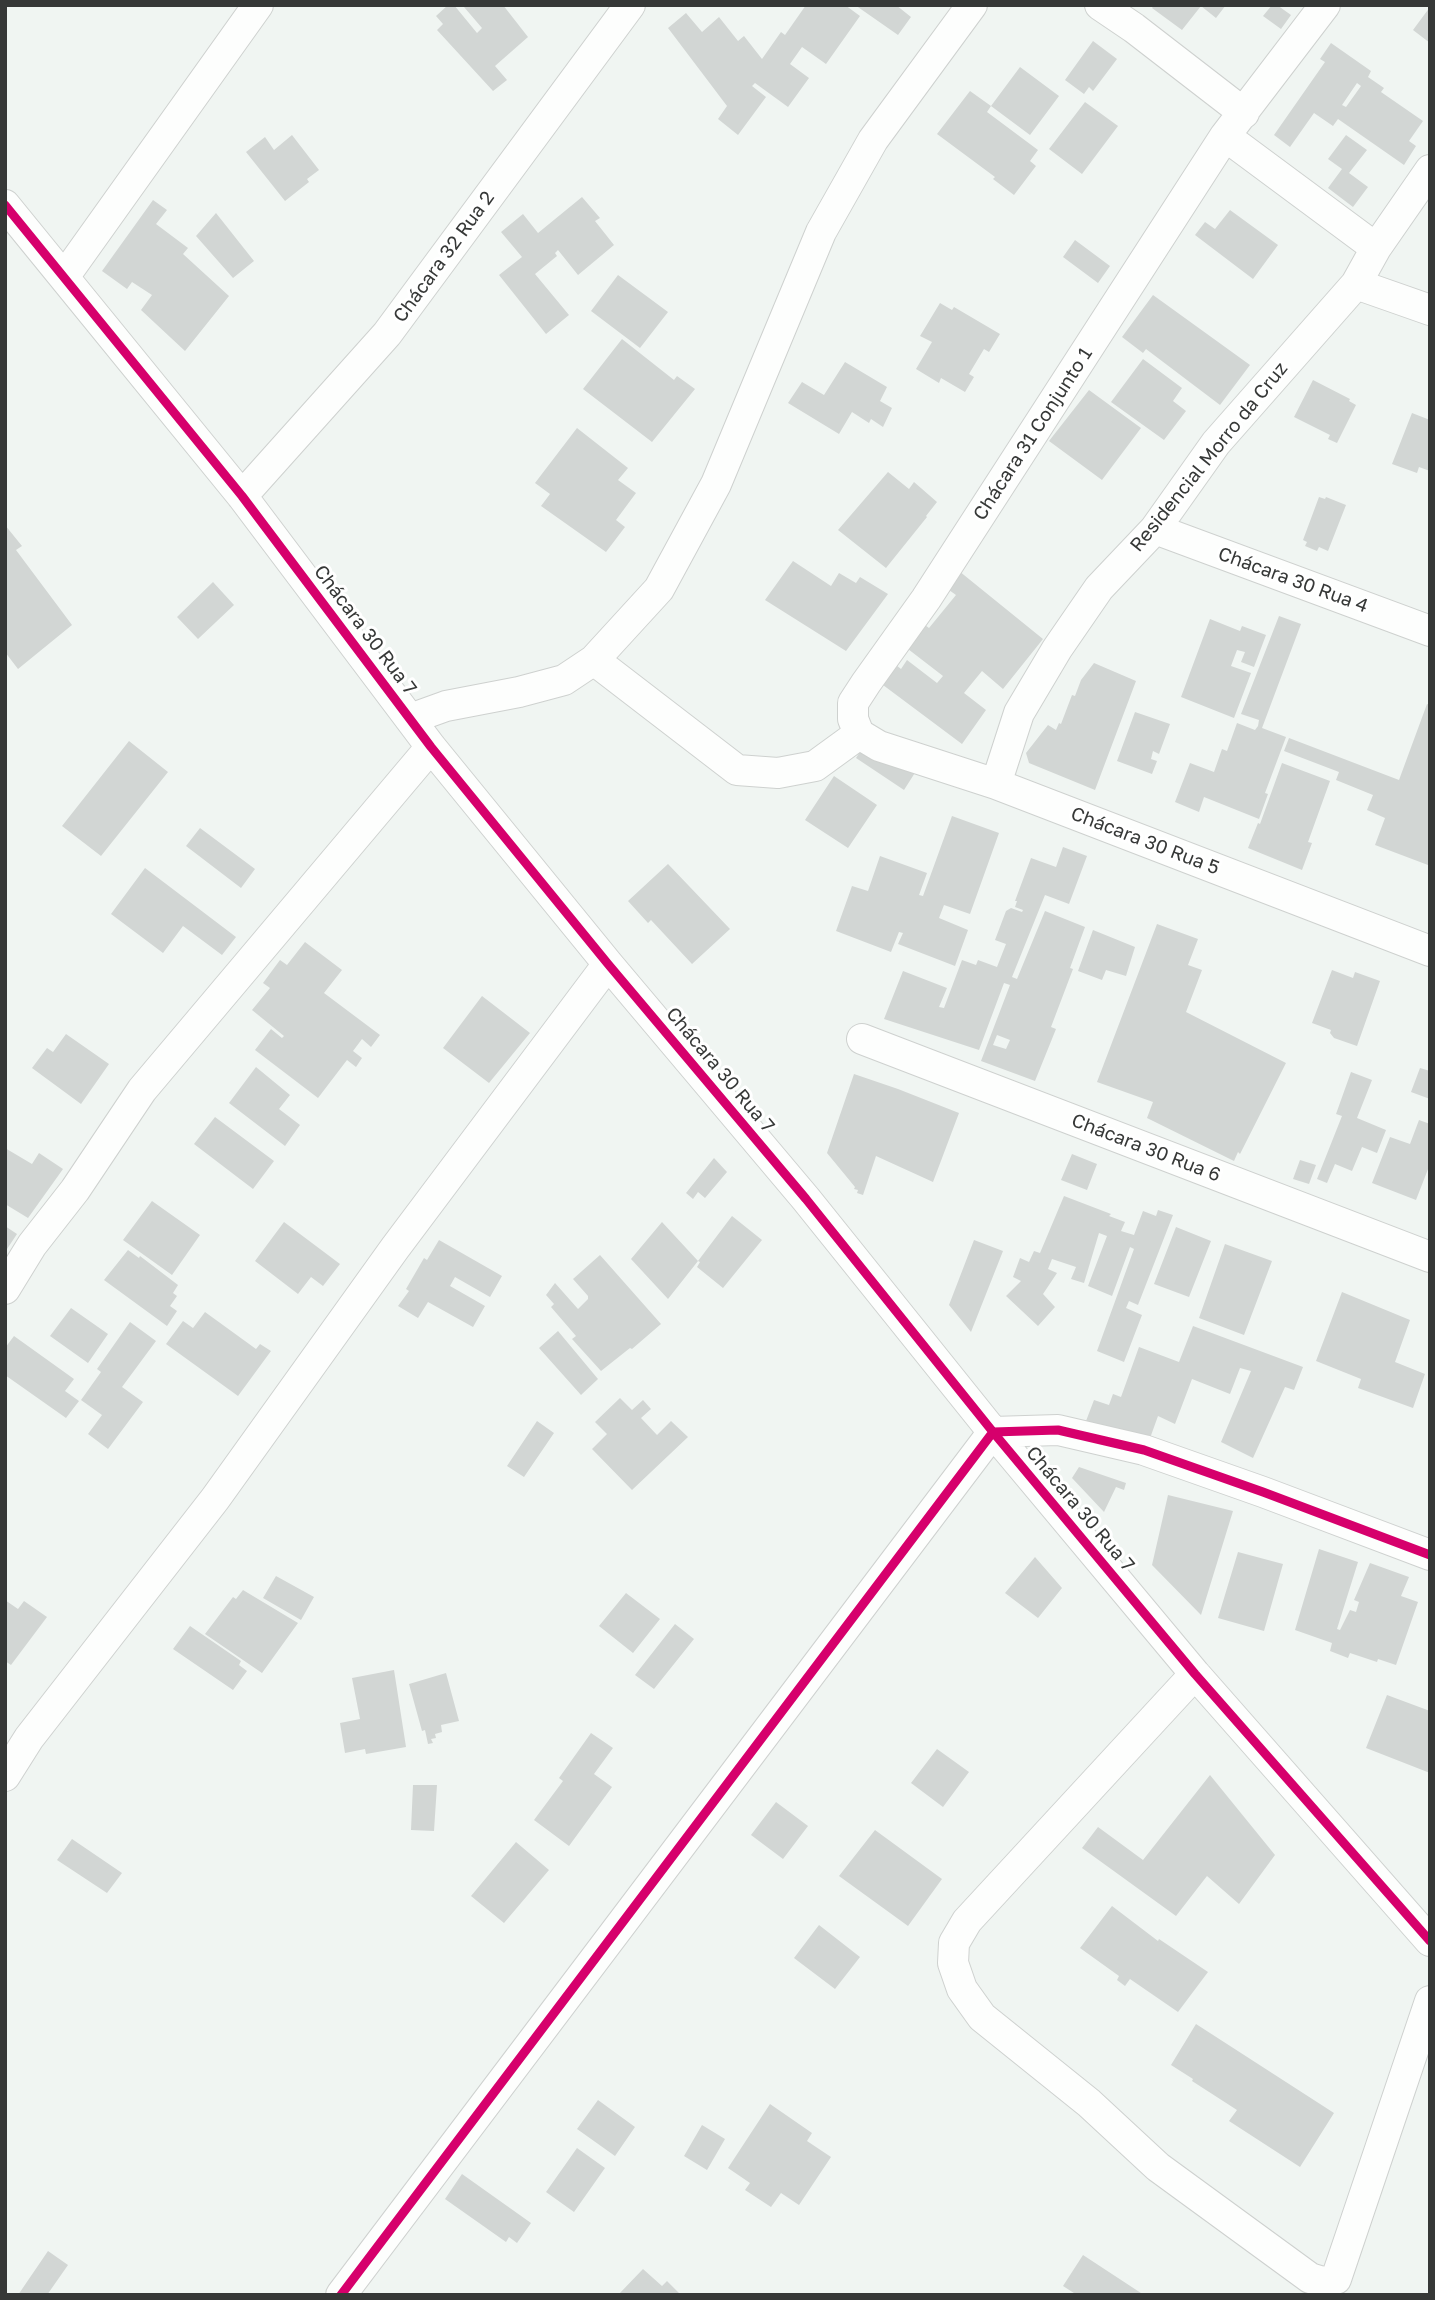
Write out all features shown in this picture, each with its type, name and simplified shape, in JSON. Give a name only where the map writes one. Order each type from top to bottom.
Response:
[{"type":"street","points":[[64,277],[258,5]]},
{"type":"street","name":"Chácara 32 Rua 2","points":[[242,496],[387,334],[630,5]]},
{"type":"street","points":[[410,719],[446,706],[564,680],[594,660],[660,589],[716,484],[821,232],[873,140],[972,5]]},
{"type":"street","points":[[1100,5],[1244,113]]},
{"type":"street","points":[[1325,5],[1225,136],[1376,248]]},
{"type":"street","name":"Chácara 31 Conjunto 1","points":[[859,734],[853,719],[853,704],[926,599],[1225,136]]},
{"type":"street","name":"Residencial Morro da Cruz","points":[[996,784],[1019,713],[1057,649],[1099,589],[1155,529],[1216,443],[1356,284],[1376,248],[1430,170]]},
{"type":"street","name":"Chácara 30 Rua 7","points":[[5,205],[242,496],[431,747],[608,964],[806,1199],[993,1432],[1195,1674],[1430,1941]]},
{"type":"street","points":[[1356,284],[1430,310]]},
{"type":"street","name":"Chácara 30 Rua 4","points":[[1155,529],[1430,631]]},
{"type":"street","points":[[594,660],[737,770],[778,773],[815,766],[859,734]]},
{"type":"street","name":"Chácara 30 Rua 5","points":[[859,734],[879,746],[996,784],[1430,951]]},
{"type":"street","points":[[5,1289],[32,1245],[75,1190],[142,1090],[431,747]]},
{"type":"street","points":[[5,1776],[29,1738],[215,1499],[395,1248],[608,964]]},
{"type":"street","name":"Chácara 30 Rua 6","points":[[862,1040],[1430,1257]]},
{"type":"street","points":[[341,2295],[993,1432],[1058,1430],[1143,1450],[1430,1555]]},
{"type":"street","points":[[1195,1674],[967,1921],[954,1942],[954,1963],[962,1989],[982,2017],[1089,2103],[1158,2167],[1310,2278],[1323,2282],[1336,2279],[1430,2001]]},
{"type":"building","points":[[448,5],[454,5],[477,33],[482,28],[464,7],[503,5],[528,37],[495,66],[507,80],[493,91],[437,30],[443,24],[436,16]]},
{"type":"building","points":[[806,5],[845,5],[860,16],[826,64],[802,47],[790,64],[809,78],[788,107],[755,83],[752,86],[766,97],[738,135],[718,119],[727,106],[668,28],[686,13],[702,32],[719,17],[738,41],[744,36],[762,59],[781,32],[785,35]]},
{"type":"building","points":[[855,5],[896,5],[911,17],[898,35]]},
{"type":"building","points":[[1154,5],[1226,5],[1216,18],[1201,6],[1182,30],[1152,8]]},
{"type":"building","points":[[1272,5],[1277,5],[1291,15],[1281,29],[1263,16]]},
{"type":"building","points":[[1430,7],[1430,43],[1413,30]]},
{"type":"building","points":[[1093,41],[1117,59],[1093,91],[1089,87],[1084,94],[1065,80]]},
{"type":"building","points":[[1331,43],[1371,71],[1368,77],[1384,88],[1381,92],[1423,121],[1409,141],[1416,146],[1404,165],[1338,119],[1333,126],[1314,113],[1290,147],[1274,135],[1325,62],[1320,59]],"holes":[[[1357,83],[1361,86],[1346,107],[1342,105]]]},
{"type":"building","points":[[1020,67],[1059,96],[1030,135],[991,106]]},
{"type":"building","points":[[970,91],[991,106],[987,112],[1038,150],[1030,161],[1036,166],[1014,195],[993,179],[995,177],[937,134]]},
{"type":"building","points":[[1085,102],[1118,126],[1082,174],[1049,149]]},
{"type":"building","points":[[292,135],[319,170],[307,179],[309,182],[285,201],[246,152],[265,137],[274,150]]},
{"type":"building","points":[[1346,135],[1367,150],[1349,173],[1368,187],[1353,207],[1328,188],[1342,169],[1328,159]]},
{"type":"building","points":[[582,197],[600,218],[595,221],[614,245],[578,275],[558,250],[555,253],[557,256],[535,274],[569,315],[546,334],[499,275],[522,257],[501,232],[523,214],[538,233]]},
{"type":"building","points":[[153,200],[167,210],[156,224],[188,248],[183,254],[229,296],[185,351],[141,310],[152,295],[132,282],[127,289],[102,271]]},
{"type":"building","points":[[1230,210],[1278,245],[1253,279],[1195,235],[1205,222],[1215,229]]},
{"type":"building","points":[[216,213],[254,261],[233,278],[196,236]]},
{"type":"building","points":[[1075,240],[1110,266],[1098,283],[1063,257]]},
{"type":"building","points":[[618,275],[668,312],[640,348],[591,311]]},
{"type":"building","points":[[1153,295],[1250,365],[1220,405],[1146,349],[1143,353],[1122,337]]},
{"type":"building","points":[[940,303],[952,310],[954,307],[1000,334],[989,352],[984,349],[969,374],[974,377],[965,392],[941,378],[939,383],[916,369],[932,342],[920,336]]},
{"type":"building","points":[[622,339],[674,380],[677,376],[695,389],[652,442],[583,389]]},
{"type":"building","points":[[1143,359],[1182,388],[1173,401],[1186,411],[1164,440],[1111,402]]},
{"type":"building","points":[[845,362],[887,387],[880,401],[892,408],[883,427],[871,419],[869,423],[852,412],[839,434],[788,403],[802,382],[824,395]]},
{"type":"building","points":[[1313,380],[1350,399],[1349,401],[1356,405],[1337,443],[1328,439],[1330,435],[1294,417]]},
{"type":"building","points":[[1089,390],[1141,428],[1102,480],[1049,441]]},
{"type":"building","points":[[1412,413],[1430,420],[1430,471],[1419,467],[1417,473],[1392,464]]},
{"type":"building","points":[[577,428],[628,468],[618,480],[636,493],[616,520],[625,527],[606,552],[541,506],[550,494],[535,483]]},
{"type":"building","points":[[888,472],[909,489],[914,482],[937,502],[886,568],[838,530]]},
{"type":"building","points":[[1319,497],[1346,505],[1328,551],[1319,547],[1317,551],[1305,546],[1307,542],[1303,540]]},
{"type":"building","points":[[5,525],[22,546],[16,550],[72,625],[18,669],[5,652]]},
{"type":"building","points":[[793,561],[831,586],[839,573],[856,583],[860,577],[888,594],[846,651],[765,600]]},
{"type":"building","points":[[959,571],[1043,639],[1003,689],[982,671],[964,693],[986,710],[962,744],[883,685],[896,665],[901,669],[907,660],[937,683],[943,676],[908,649],[925,625],[929,628],[956,595],[949,590]]},
{"type":"building","points":[[213,582],[234,605],[198,639],[177,617]]},
{"type":"building","points":[[1279,616],[1301,624],[1262,728],[1286,737],[1265,793],[1268,794],[1259,819],[1204,797],[1199,812],[1175,802],[1190,763],[1214,772],[1222,749],[1227,751],[1237,723],[1255,730],[1258,726],[1259,720],[1241,714]]},
{"type":"building","points":[[1210,619],[1240,631],[1242,626],[1266,635],[1254,667],[1241,662],[1245,652],[1237,650],[1231,666],[1251,673],[1234,718],[1181,697]]},
{"type":"building","points":[[1094,663],[1136,681],[1095,790],[1029,763],[1026,753],[1048,725],[1056,730],[1059,723],[1061,724],[1072,695],[1075,696],[1081,680]]},
{"type":"building","points":[[1427,704],[1430,705],[1428,865],[1375,845],[1385,818],[1367,810],[1373,795],[1336,780],[1339,772],[1284,751],[1289,738],[1399,780]]},
{"type":"building","points":[[1135,712],[1170,724],[1159,754],[1153,751],[1151,759],[1157,761],[1152,774],[1117,761]]},
{"type":"building","points":[[869,737],[918,768],[904,790],[856,758]]},
{"type":"building","points":[[129,741],[168,772],[101,856],[62,826]]},
{"type":"building","points":[[1282,763],[1330,781],[1308,842],[1312,843],[1302,870],[1248,848],[1258,823],[1260,824]]},
{"type":"building","points":[[834,776],[877,805],[848,848],[805,820]]},
{"type":"building","points":[[952,816],[999,833],[970,914],[944,905],[939,918],[968,930],[955,966],[898,944],[903,933],[899,932],[891,952],[836,931],[852,886],[868,891],[880,856],[927,873],[919,895],[923,896]]},
{"type":"building","points":[[200,828],[255,869],[241,888],[186,846]]},
{"type":"building","points":[[1063,847],[1087,856],[1069,904],[1045,895],[1012,977],[1017,979],[1045,911],[1085,927],[1070,968],[1073,969],[1051,1027],[1056,1029],[1035,1081],[981,1061],[1010,985],[1004,983],[979,1050],[884,1019],[903,971],[947,988],[939,1007],[944,1008],[962,960],[976,965],[978,960],[997,967],[1006,944],[995,940],[1006,911],[1011,908],[1022,912],[1023,910],[1015,907],[1015,901],[1031,858],[1056,867]],"holes":[[[997,1035],[1010,1040],[1006,1049],[993,1045]]]},
{"type":"building","points":[[668,864],[730,929],[692,964],[651,920],[648,923],[628,901]]},
{"type":"building","points":[[145,868],[236,937],[222,955],[183,926],[163,953],[111,914]]},
{"type":"building","points":[[1157,924],[1198,939],[1188,965],[1202,970],[1186,1012],[1286,1063],[1234,1161],[1147,1118],[1153,1102],[1097,1082]]},
{"type":"building","points":[[1093,930],[1135,947],[1126,976],[1106,970],[1102,980],[1078,971]]},
{"type":"building","points":[[305,942],[342,970],[324,993],[380,1035],[371,1047],[362,1039],[353,1051],[362,1058],[356,1067],[347,1060],[318,1098],[255,1050],[271,1029],[282,1038],[284,1036],[252,1010],[270,988],[263,983],[280,960],[287,965]]},
{"type":"building","points":[[1332,970],[1353,978],[1355,972],[1380,981],[1357,1046],[1334,1038],[1331,1030],[1312,1023]]},
{"type":"building","points":[[482,996],[530,1033],[489,1083],[443,1048]]},
{"type":"building","points":[[66,1034],[109,1064],[81,1104],[32,1068],[47,1048],[53,1052]]},
{"type":"building","points":[[256,1067],[290,1095],[279,1109],[300,1125],[285,1146],[229,1103]]},
{"type":"building","points":[[1420,1068],[1430,1071],[1430,1099],[1411,1092]]},
{"type":"building","points":[[1351,1072],[1372,1080],[1357,1118],[1386,1130],[1377,1153],[1362,1147],[1352,1171],[1335,1164],[1327,1183],[1317,1179],[1342,1116],[1336,1114]]},
{"type":"building","points":[[854,1074],[959,1113],[933,1182],[876,1156],[863,1195],[857,1193],[858,1190],[854,1189],[827,1153]]},
{"type":"building","points":[[215,1117],[274,1161],[253,1189],[194,1144]]},
{"type":"building","points":[[1419,1120],[1430,1124],[1430,1164],[1416,1200],[1372,1183],[1390,1137],[1410,1144]]},
{"type":"building","points":[[5,1148],[32,1164],[39,1153],[63,1169],[28,1218],[5,1204]]},
{"type":"building","points":[[1072,1154],[1097,1164],[1087,1190],[1061,1180]]},
{"type":"building","points":[[714,1158],[727,1172],[705,1198],[698,1192],[693,1199],[686,1193]]},
{"type":"building","points":[[1300,1160],[1316,1165],[1309,1184],[1293,1179]]},
{"type":"building","points":[[1064,1196],[1111,1214],[1109,1216],[1125,1222],[1121,1231],[1134,1235],[1143,1211],[1156,1216],[1158,1210],[1173,1215],[1138,1305],[1129,1301],[1126,1308],[1142,1315],[1124,1362],[1097,1351],[1134,1249],[1130,1247],[1112,1296],[1088,1286],[1107,1236],[1099,1233],[1084,1283],[1071,1279],[1076,1267],[1052,1259],[1048,1269],[1057,1273],[1043,1294],[1055,1307],[1038,1326],[1006,1296],[1021,1281],[1013,1277],[1020,1258],[1029,1262],[1034,1251],[1040,1253]]},
{"type":"building","points":[[152,1201],[200,1235],[172,1275],[123,1240]]},
{"type":"building","points":[[732,1216],[762,1240],[723,1288],[697,1267],[700,1262],[698,1261]]},
{"type":"building","points":[[284,1222],[340,1264],[323,1286],[311,1277],[298,1294],[255,1261]]},
{"type":"building","points":[[662,1222],[698,1261],[668,1299],[631,1259]]},
{"type":"building","points":[[5,1226],[17,1234],[5,1252]]},
{"type":"building","points":[[1176,1227],[1211,1241],[1189,1297],[1154,1284]]},
{"type":"building","points":[[439,1240],[502,1276],[490,1297],[455,1277],[450,1286],[485,1306],[473,1327],[428,1302],[418,1318],[398,1306],[409,1291],[406,1289],[424,1258],[427,1260]]},
{"type":"building","points":[[974,1240],[1003,1251],[971,1332],[949,1305]]},
{"type":"building","points":[[1225,1244],[1272,1261],[1244,1335],[1199,1318]]},
{"type":"building","points":[[128,1250],[178,1285],[173,1293],[177,1296],[170,1306],[177,1311],[167,1326],[104,1280]]},
{"type":"building","points":[[600,1255],[661,1324],[601,1371],[572,1339],[576,1336],[551,1307],[554,1304],[546,1295],[555,1283],[578,1309],[588,1296],[573,1279]]},
{"type":"building","points":[[1342,1292],[1410,1320],[1395,1362],[1425,1374],[1413,1408],[1358,1388],[1361,1379],[1316,1361]]},
{"type":"building","points":[[71,1308],[108,1334],[88,1363],[50,1336]]},
{"type":"building","points":[[205,1312],[256,1349],[260,1344],[271,1351],[238,1396],[166,1344],[183,1321],[193,1328]]},
{"type":"building","points":[[130,1322],[156,1341],[122,1387],[143,1402],[108,1449],[88,1434],[102,1415],[81,1400],[101,1372],[97,1369]]},
{"type":"building","points":[[1193,1326],[1303,1367],[1294,1390],[1285,1387],[1253,1458],[1221,1442],[1251,1371],[1240,1368],[1230,1394],[1192,1379],[1175,1424],[1158,1416],[1149,1441],[1086,1421],[1094,1400],[1109,1405],[1113,1394],[1121,1397],[1139,1347],[1179,1362]]},
{"type":"building","points":[[558,1331],[598,1379],[581,1395],[539,1348]]},
{"type":"building","points":[[14,1336],[74,1379],[65,1391],[79,1401],[66,1418],[5,1375],[5,1348]]},
{"type":"building","points":[[620,1398],[632,1410],[643,1400],[651,1409],[641,1418],[657,1435],[671,1421],[688,1437],[632,1490],[592,1449],[607,1434],[595,1422]]},
{"type":"building","points":[[537,1421],[554,1433],[524,1477],[507,1466]]},
{"type":"building","points":[[1079,1467],[1126,1483],[1124,1490],[1116,1487],[1104,1512],[1072,1478]]},
{"type":"building","points":[[1168,1495],[1233,1511],[1201,1615],[1152,1565]]},
{"type":"building","points":[[1319,1549],[1358,1562],[1337,1629],[1340,1630],[1350,1610],[1356,1612],[1359,1602],[1354,1600],[1370,1563],[1409,1577],[1401,1596],[1418,1602],[1396,1665],[1350,1653],[1348,1658],[1330,1651],[1332,1643],[1295,1630]]},
{"type":"building","points":[[1238,1552],[1283,1564],[1264,1631],[1218,1618]]},
{"type":"building","points":[[1035,1557],[1062,1588],[1038,1618],[1005,1593]]},
{"type":"building","points":[[276,1576],[314,1597],[301,1620],[263,1598]]},
{"type":"building","points":[[243,1590],[298,1623],[262,1673],[205,1634],[233,1597],[236,1599]]},
{"type":"building","points":[[626,1593],[660,1619],[633,1653],[599,1626]]},
{"type":"building","points":[[5,1600],[18,1609],[24,1601],[47,1617],[11,1665],[5,1661]]},
{"type":"building","points":[[675,1624],[694,1639],[654,1689],[635,1675]]},
{"type":"building","points":[[190,1626],[241,1661],[239,1665],[247,1671],[233,1690],[173,1649]]},
{"type":"building","points":[[394,1670],[406,1747],[366,1754],[365,1749],[345,1753],[340,1723],[360,1719],[352,1678]]},
{"type":"building","points":[[446,1673],[459,1721],[441,1725],[442,1732],[435,1734],[436,1738],[431,1739],[433,1743],[428,1744],[409,1684]]},
{"type":"building","points":[[1387,1695],[1430,1711],[1430,1773],[1366,1748]]},
{"type":"building","points":[[591,1733],[613,1748],[594,1774],[612,1787],[569,1846],[534,1820],[563,1781],[559,1778]]},
{"type":"building","points":[[937,1749],[969,1772],[943,1807],[911,1783]]},
{"type":"building","points":[[1210,1775],[1275,1855],[1239,1904],[1207,1876],[1176,1916],[1082,1848],[1098,1827],[1143,1860]]},
{"type":"building","points":[[413,1785],[437,1785],[434,1831],[411,1830]]},
{"type":"building","points":[[776,1802],[808,1826],[783,1859],[751,1835]]},
{"type":"building","points":[[875,1830],[942,1879],[908,1926],[839,1876]]},
{"type":"building","points":[[72,1839],[122,1873],[107,1893],[57,1860]]},
{"type":"building","points":[[516,1842],[549,1870],[504,1923],[471,1896]]},
{"type":"building","points":[[1112,1906],[1158,1941],[1159,1939],[1208,1972],[1178,2012],[1130,1979],[1125,1986],[1117,1980],[1119,1976],[1080,1948]]},
{"type":"building","points":[[819,1925],[860,1957],[835,1989],[794,1958]]},
{"type":"building","points":[[1196,2024],[1334,2113],[1300,2167],[1229,2121],[1237,2110],[1171,2065]]},
{"type":"building","points":[[598,2100],[635,2127],[615,2156],[577,2129]]},
{"type":"building","points":[[770,2104],[812,2133],[807,2141],[831,2157],[799,2205],[781,2193],[771,2207],[745,2190],[750,2183],[728,2168]]},
{"type":"building","points":[[702,2125],[725,2139],[707,2170],[684,2156]]},
{"type":"building","points":[[577,2148],[605,2168],[574,2212],[546,2192]]},
{"type":"building","points":[[462,2174],[531,2223],[517,2243],[509,2237],[506,2242],[445,2199]]},
{"type":"building","points":[[48,2251],[68,2265],[47,2295],[18,2295]]},
{"type":"building","points":[[1083,2255],[1144,2295],[1077,2295],[1063,2286]]},
{"type":"building","points":[[643,2269],[662,2286],[667,2281],[681,2295],[618,2295]]},
{"type":"cycle path","points":[[5,205],[242,496],[431,747],[608,964],[806,1199],[993,1432],[1195,1674],[1430,1941]]},
{"type":"cycle path","points":[[341,2295],[993,1432],[1058,1430],[1144,1450],[1430,1555]]}]
